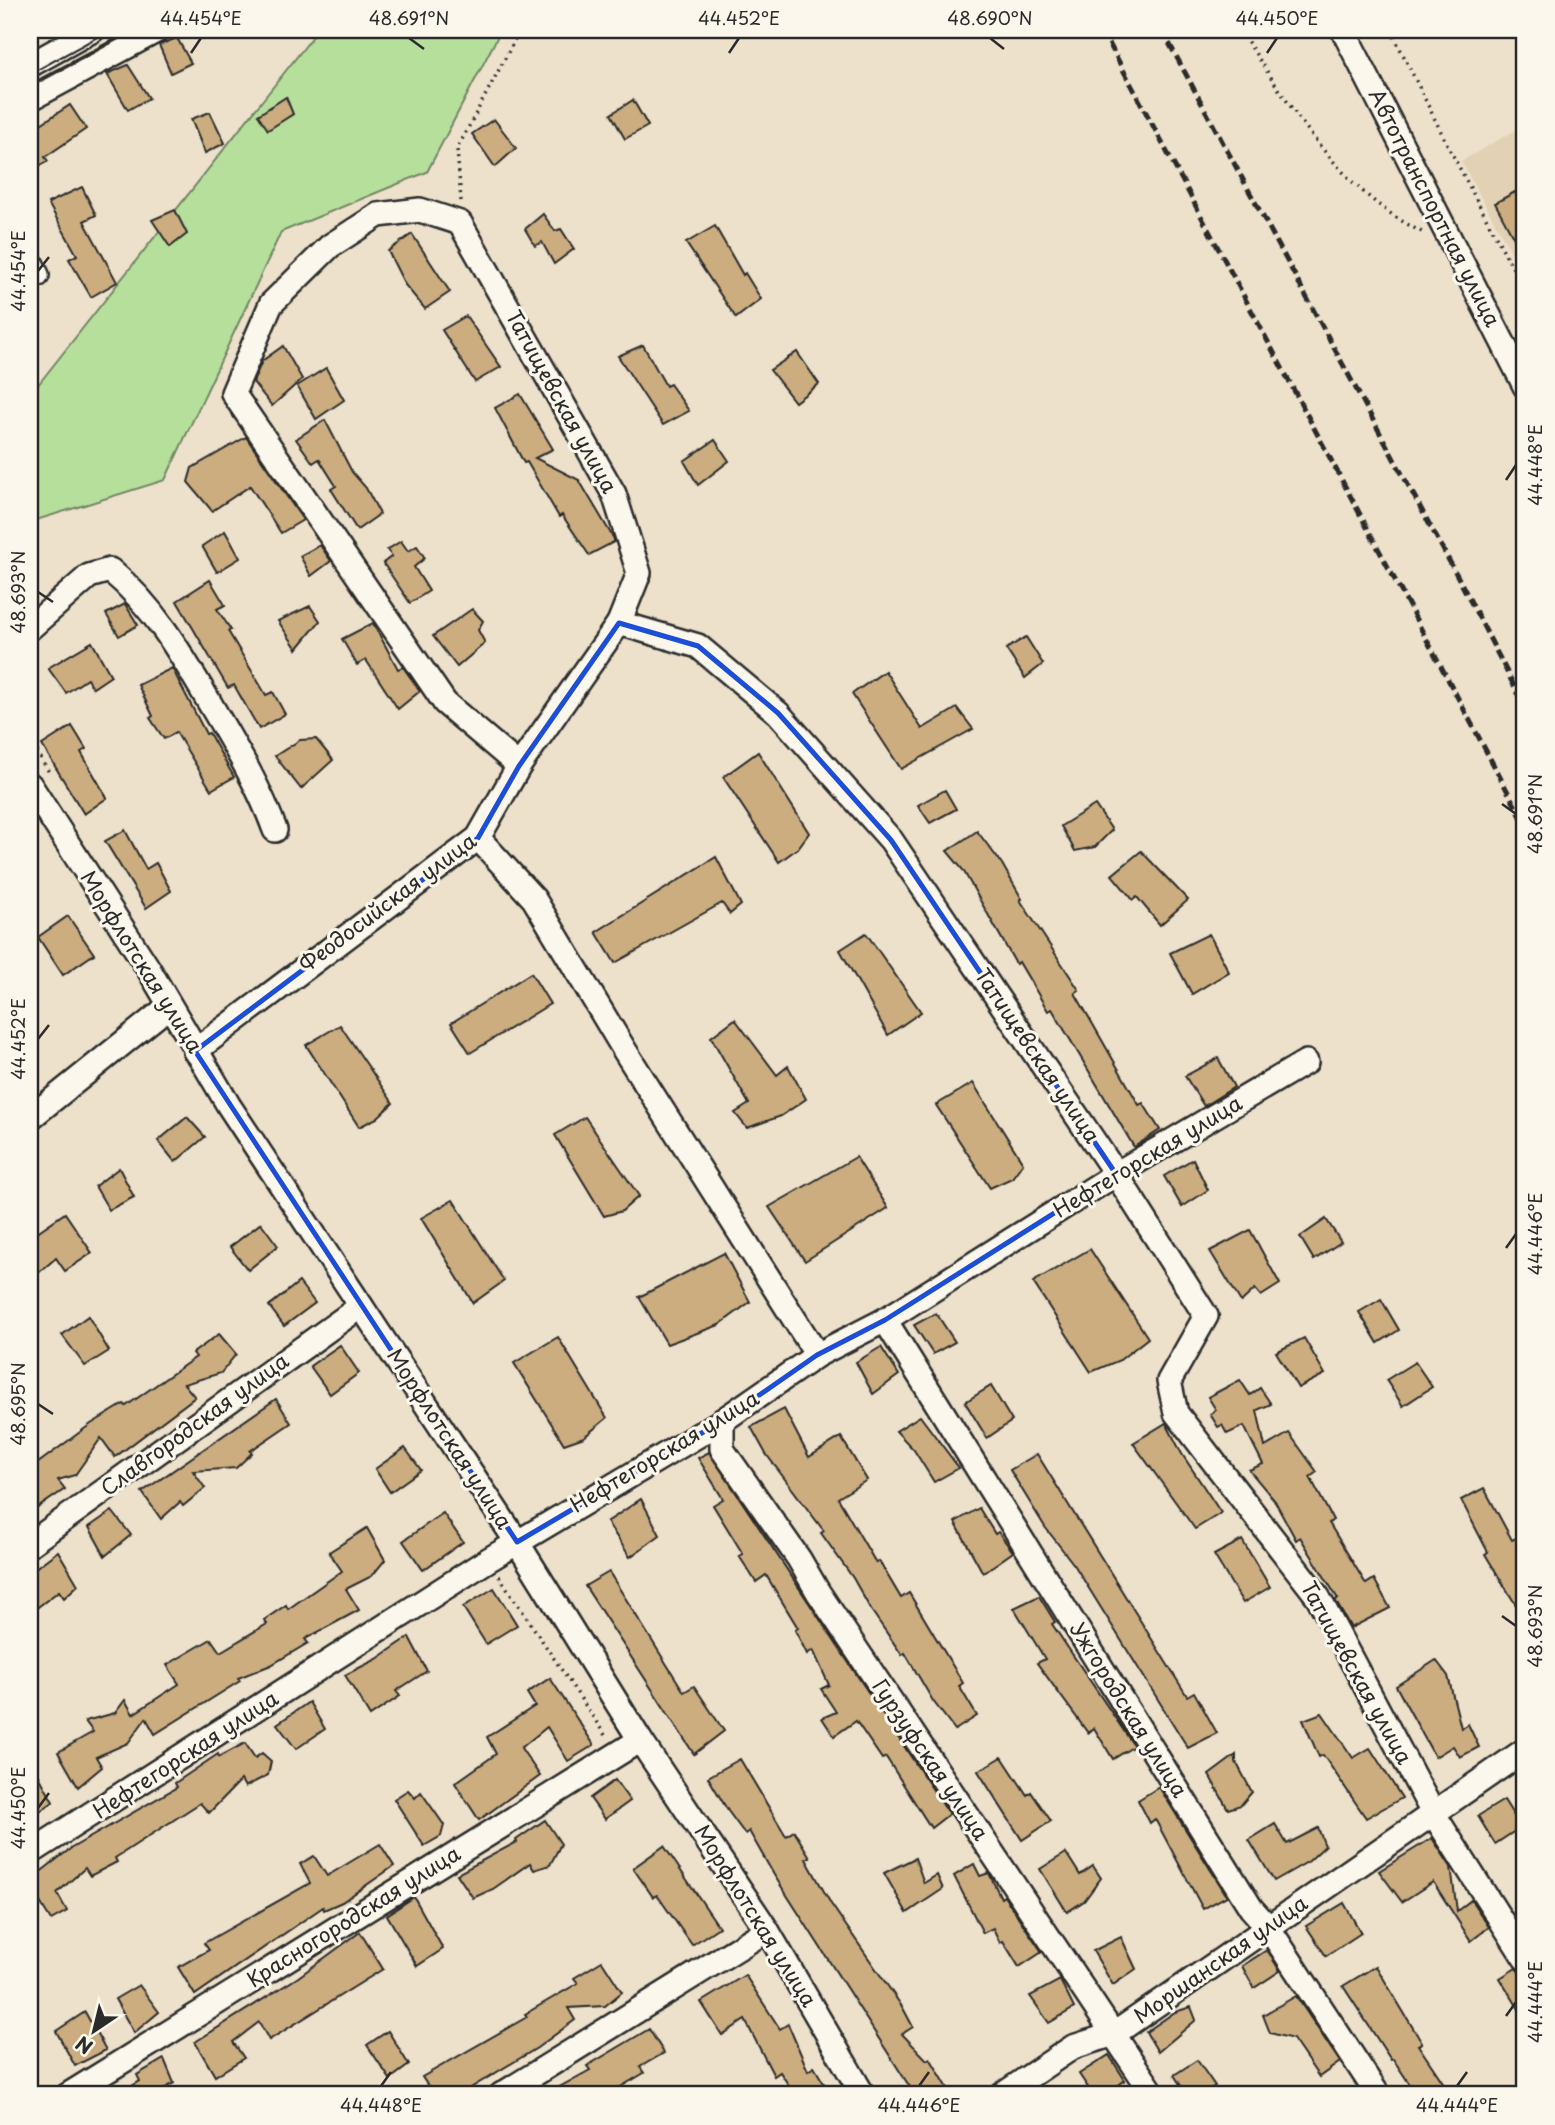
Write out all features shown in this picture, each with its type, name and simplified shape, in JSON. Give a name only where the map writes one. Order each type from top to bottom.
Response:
[{"type":"street","points":[[30,65],[93,30]]},
{"type":"street","points":[[30,99],[158,30]]},
{"type":"street","name":"Автотранспортная улица","points":[[1343,30],[1525,386]]},
{"type":"street","points":[[460,223],[420,210],[378,215],[330,246],[271,304],[233,393],[445,703],[519,766]]},
{"type":"street","name":"Татищевская улица","points":[[460,223],[614,494],[639,573],[619,623],[698,646],[778,713],[891,841],[1116,1174],[1206,1316],[1169,1381],[1176,1413],[1318,1597],[1433,1812],[1525,1958]]},
{"type":"street","points":[[30,628],[89,576],[110,570],[128,585],[170,635],[260,789],[275,831]]},
{"type":"street","name":"Феодосийская улица","points":[[195,1051],[478,838],[519,766],[619,623]]},
{"type":"street","name":"Морфлотская улица","points":[[32,796],[169,1006],[195,1051],[517,1542],[640,1740],[767,1930],[863,2095]]},
{"type":"street","points":[[478,838],[534,899],[625,1051],[817,1355]]},
{"type":"street","points":[[30,1118],[169,1006]]},
{"type":"street","name":"Нефтегорская улица","points":[[30,1853],[488,1560],[722,1421],[817,1355],[885,1320],[1116,1174],[1306,1062]]},
{"type":"street","name":"Славгородская улица","points":[[30,1544],[361,1306]]},
{"type":"street","name":"Ужгородская улица","points":[[885,1320],[1251,1908],[1268,1927],[1378,2095]]},
{"type":"street","name":"Гурзуфская улица","points":[[722,1421],[722,1449],[799,1559],[818,1592],[1154,2095]]},
{"type":"street","name":"Красногородская улица","points":[[68,2095],[640,1740]]},
{"type":"street","name":"Моршанская улица","points":[[1002,2095],[1073,2048],[1114,2034],[1525,1750]]},
{"type":"street","points":[[501,2095],[767,1930]]},
{"type":"path","points":[[460,223],[457,149],[520,30]]},
{"type":"path","points":[[1240,30],[1314,138],[1359,188],[1401,222],[1455,249]]},
{"type":"path","name":"Автотранспортная улица","points":[[1391,30],[1450,150],[1525,291]]},
{"type":"path","points":[[488,1560],[617,1754]]},
{"type":"highlighted area","points":[[619,623],[698,646],[778,713],[891,840],[1116,1174],[885,1320],[817,1355],[722,1421],[517,1542],[195,1051],[478,838],[519,766]]},
{"type":"shaded area","points":[[1525,125],[1525,277],[1461,161]]},
{"type":"green space","points":[[318,30],[501,30],[427,172],[281,232],[165,480],[30,522],[30,395]]},
{"type":"building","points":[[177,38],[191,63],[171,73],[159,45]]},
{"type":"building","points":[[128,65],[149,98],[128,110],[107,74]]},
{"type":"building","points":[[286,97],[293,114],[268,130],[258,115]]},
{"type":"building","points":[[633,100],[648,126],[625,139],[611,114]]},
{"type":"building","points":[[70,105],[86,129],[45,157],[48,161],[30,171],[30,131]]},
{"type":"building","points":[[210,112],[225,143],[205,153],[191,119]]},
{"type":"building","points":[[494,119],[516,148],[495,167],[472,134]]},
{"type":"building","points":[[82,187],[96,215],[84,221],[117,282],[91,297],[69,259],[77,255],[48,203]]},
{"type":"building","points":[[1515,192],[1525,212],[1525,259],[1495,203]]},
{"type":"building","points":[[175,210],[187,234],[170,247],[152,220]]},
{"type":"building","points":[[543,214],[555,231],[561,229],[574,249],[554,264],[542,242],[535,246],[525,229]]},
{"type":"building","points":[[715,226],[743,275],[745,273],[761,299],[736,318],[686,243]]},
{"type":"building","points":[[412,234],[450,292],[425,309],[405,285],[388,251]]},
{"type":"building","points":[[466,316],[501,367],[475,382],[442,330]]},
{"type":"building","points":[[643,345],[666,386],[670,384],[689,411],[663,425],[618,356]]},
{"type":"building","points":[[283,346],[302,379],[272,406],[253,382],[262,361]]},
{"type":"building","points":[[797,352],[819,384],[795,402],[770,370]]},
{"type":"building","points":[[326,368],[344,400],[316,419],[297,386]]},
{"type":"building","points":[[520,394],[553,449],[535,458],[579,480],[614,542],[589,555],[562,515],[559,517],[527,462],[524,463],[495,408]]},
{"type":"building","points":[[325,420],[352,472],[366,488],[380,514],[357,530],[331,489],[336,486],[319,459],[313,463],[296,439]]},
{"type":"building","points":[[246,437],[303,520],[281,533],[250,486],[212,511],[188,482],[192,468]]},
{"type":"building","points":[[715,440],[729,461],[698,485],[684,461]]},
{"type":"building","points":[[225,531],[240,558],[217,572],[202,546]]},
{"type":"building","points":[[401,541],[408,551],[417,546],[425,558],[414,567],[429,591],[410,603],[383,563],[392,556],[387,550]]},
{"type":"building","points":[[320,545],[331,561],[311,576],[300,556]]},
{"type":"building","points":[[210,580],[225,605],[217,609],[231,630],[228,631],[266,695],[273,692],[285,714],[259,729],[234,685],[228,688],[177,601]]},
{"type":"building","points":[[125,604],[138,625],[119,636],[106,614]]},
{"type":"building","points":[[310,606],[320,621],[297,649],[278,621]]},
{"type":"building","points":[[472,609],[483,621],[478,630],[485,643],[457,667],[433,636]]},
{"type":"building","points":[[373,623],[398,669],[403,667],[420,691],[398,709],[366,660],[357,665],[342,639]]},
{"type":"building","points":[[1026,637],[1043,664],[1025,678],[1006,649]]},
{"type":"building","points":[[92,642],[111,676],[93,688],[87,679],[66,693],[48,668]]},
{"type":"building","points":[[172,668],[206,734],[209,733],[234,777],[211,790],[176,732],[164,739],[150,718],[153,716],[138,685]]},
{"type":"building","points":[[885,671],[922,729],[957,708],[973,729],[901,769],[852,694]]},
{"type":"building","points":[[72,726],[86,749],[81,752],[107,798],[84,814],[42,745]]},
{"type":"building","points":[[316,739],[333,760],[301,789],[275,756],[300,740]]},
{"type":"building","points":[[758,752],[809,833],[798,848],[779,862],[723,777]]},
{"type":"building","points":[[945,790],[956,809],[930,823],[918,805]]},
{"type":"building","points":[[1095,805],[1112,830],[1095,847],[1075,851],[1061,826]]},
{"type":"building","points":[[125,830],[146,869],[156,863],[171,891],[146,908],[105,841]]},
{"type":"building","points":[[977,831],[1002,864],[1022,899],[1020,900],[1079,990],[1075,993],[1139,1105],[1143,1103],[1160,1130],[1134,1147],[1052,1009],[1048,1011],[1019,962],[1016,964],[963,870],[947,851]]},
{"type":"building","points":[[1141,851],[1188,900],[1160,925],[1137,897],[1133,900],[1112,875]]},
{"type":"building","points":[[716,857],[741,905],[730,914],[722,903],[615,963],[596,932]]},
{"type":"building","points":[[68,916],[94,954],[63,975],[38,937]]},
{"type":"building","points":[[866,933],[921,1012],[888,1035],[840,950]]},
{"type":"building","points":[[1209,934],[1229,972],[1192,994],[1170,953]]},
{"type":"building","points":[[531,973],[550,1004],[470,1053],[451,1023]]},
{"type":"building","points":[[735,1019],[777,1075],[788,1066],[806,1099],[781,1116],[747,1128],[735,1113],[749,1104],[711,1037]]},
{"type":"building","points":[[340,1025],[393,1103],[377,1118],[359,1127],[306,1045]]},
{"type":"building","points":[[1218,1058],[1234,1087],[1204,1106],[1185,1076]]},
{"type":"building","points":[[973,1083],[1023,1163],[1012,1178],[990,1188],[936,1105]]},
{"type":"building","points":[[187,1117],[205,1137],[175,1162],[158,1141]]},
{"type":"building","points":[[585,1117],[639,1196],[622,1211],[604,1216],[555,1135]]},
{"type":"building","points":[[856,1157],[888,1208],[805,1261],[769,1207]]},
{"type":"building","points":[[1193,1159],[1208,1190],[1182,1207],[1164,1176]]},
{"type":"building","points":[[119,1168],[134,1197],[109,1210],[95,1186]]},
{"type":"building","points":[[453,1200],[504,1281],[473,1303],[421,1218]]},
{"type":"building","points":[[65,1213],[92,1253],[65,1271],[56,1258],[30,1280],[30,1237]]},
{"type":"building","points":[[1326,1219],[1341,1242],[1314,1260],[1300,1237]]},
{"type":"building","points":[[261,1223],[278,1246],[248,1270],[230,1247]]},
{"type":"building","points":[[1250,1230],[1280,1284],[1261,1296],[1255,1289],[1241,1302],[1210,1251]]},
{"type":"building","points":[[1090,1249],[1148,1338],[1120,1360],[1091,1372],[1033,1282]]},
{"type":"building","points":[[724,1253],[750,1302],[719,1325],[667,1344],[639,1297]]},
{"type":"building","points":[[299,1282],[315,1303],[284,1326],[269,1306]]},
{"type":"building","points":[[1381,1299],[1399,1330],[1378,1343],[1359,1312]]},
{"type":"building","points":[[936,1313],[955,1342],[933,1354],[914,1325]]},
{"type":"building","points":[[88,1316],[109,1351],[85,1366],[62,1335]]},
{"type":"building","points":[[219,1334],[236,1354],[221,1373],[184,1384],[195,1397],[115,1457],[101,1438],[75,1475],[58,1480],[65,1489],[30,1513],[30,1469],[91,1424],[124,1404],[126,1406],[196,1357],[193,1353]]},
{"type":"building","points":[[558,1337],[607,1418],[584,1437],[564,1444],[514,1363]]},
{"type":"building","points":[[1304,1338],[1325,1374],[1298,1388],[1276,1352]]},
{"type":"building","points":[[340,1345],[359,1373],[330,1394],[310,1366]]},
{"type":"building","points":[[881,1347],[899,1375],[873,1394],[856,1362]]},
{"type":"building","points":[[1415,1362],[1432,1387],[1403,1406],[1386,1380]]},
{"type":"building","points":[[1240,1380],[1250,1395],[1260,1388],[1271,1404],[1257,1410],[1265,1447],[1289,1433],[1317,1472],[1310,1477],[1333,1520],[1329,1523],[1366,1584],[1374,1579],[1390,1608],[1351,1628],[1335,1600],[1338,1599],[1300,1537],[1296,1540],[1275,1501],[1249,1470],[1263,1464],[1244,1426],[1227,1434],[1222,1425],[1218,1427],[1210,1414],[1216,1410],[1208,1397]]},
{"type":"building","points":[[991,1386],[1012,1421],[987,1438],[965,1402]]},
{"type":"building","points":[[276,1399],[291,1423],[250,1451],[252,1453],[236,1468],[193,1471],[205,1488],[183,1506],[180,1502],[161,1519],[142,1492]]},
{"type":"building","points":[[784,1409],[809,1457],[841,1437],[867,1480],[838,1498],[876,1563],[879,1561],[901,1598],[909,1593],[963,1683],[959,1686],[977,1716],[955,1730],[933,1701],[905,1653],[902,1655],[871,1610],[853,1578],[821,1533],[824,1531],[766,1454],[751,1427]]},
{"type":"building","points":[[920,1416],[959,1468],[934,1482],[914,1450],[896,1431]]},
{"type":"building","points":[[1166,1423],[1182,1454],[1221,1513],[1195,1529],[1133,1443]]},
{"type":"building","points":[[405,1448],[421,1470],[390,1492],[375,1469]]},
{"type":"building","points":[[709,1452],[949,1814],[931,1828],[886,1757],[882,1759],[856,1721],[834,1736],[822,1718],[836,1712],[821,1689],[829,1685],[813,1650],[807,1654],[795,1630],[798,1628],[766,1575],[756,1582],[739,1556],[743,1554],[713,1505],[723,1499],[698,1458]]},
{"type":"building","points":[[1037,1454],[1187,1696],[1194,1692],[1217,1733],[1188,1748],[1075,1566],[1045,1527],[1010,1470]]},
{"type":"building","points":[[1484,1488],[1512,1540],[1525,1534],[1525,1620],[1485,1554],[1488,1552],[1461,1500]]},
{"type":"building","points":[[641,1499],[660,1535],[630,1557],[607,1522]]},
{"type":"building","points":[[979,1508],[995,1534],[998,1532],[1013,1552],[983,1573],[955,1522]]},
{"type":"building","points":[[112,1511],[131,1535],[105,1556],[89,1527]]},
{"type":"building","points":[[443,1513],[463,1542],[423,1570],[403,1541]]},
{"type":"building","points":[[367,1528],[385,1560],[372,1576],[346,1589],[359,1610],[305,1639],[308,1643],[271,1665],[238,1678],[240,1681],[155,1734],[146,1718],[128,1743],[96,1757],[102,1767],[78,1787],[58,1752],[93,1732],[85,1721],[115,1713],[125,1700],[133,1714],[179,1684],[167,1665],[211,1639],[220,1652],[267,1624],[264,1620],[286,1605],[288,1609],[342,1571],[329,1552]]},
{"type":"building","points":[[1242,1540],[1270,1587],[1243,1603],[1214,1555]]},
{"type":"building","points":[[58,1551],[78,1585],[64,1598],[59,1591],[30,1613],[30,1572]]},
{"type":"building","points":[[609,1572],[684,1692],[694,1686],[724,1731],[694,1754],[585,1586]]},
{"type":"building","points":[[494,1588],[517,1625],[486,1644],[463,1607]]},
{"type":"building","points":[[1039,1596],[1055,1622],[1052,1624],[1134,1746],[1113,1759],[1094,1728],[1088,1733],[1037,1663],[1045,1659],[1014,1608]]},
{"type":"building","points":[[409,1637],[427,1671],[396,1691],[400,1696],[370,1716],[345,1675],[377,1659]]},
{"type":"building","points":[[1436,1660],[1448,1676],[1461,1728],[1468,1724],[1479,1747],[1460,1757],[1453,1746],[1435,1757],[1396,1686]]},
{"type":"building","points":[[550,1678],[594,1745],[568,1761],[547,1727],[521,1748],[540,1776],[479,1820],[455,1783],[496,1754],[487,1737],[535,1706],[527,1693]]},
{"type":"building","points":[[309,1702],[325,1729],[296,1749],[277,1724]]},
{"type":"building","points":[[1322,1713],[1353,1758],[1370,1748],[1402,1798],[1366,1818],[1323,1755],[1319,1757],[1303,1720]]},
{"type":"building","points":[[245,1743],[255,1758],[262,1753],[271,1761],[268,1775],[245,1787],[241,1780],[209,1813],[200,1803],[115,1858],[117,1862],[90,1876],[85,1868],[57,1893],[67,1911],[51,1920],[30,1886],[30,1880],[70,1849],[177,1787],[175,1783],[218,1754],[219,1757]]},
{"type":"building","points":[[1236,1755],[1236,1762],[1252,1792],[1241,1805],[1228,1809],[1209,1775]]},
{"type":"building","points":[[1002,1757],[1027,1795],[1031,1792],[1051,1821],[1022,1840],[978,1771]]},
{"type":"building","points":[[30,1759],[53,1802],[30,1818]]},
{"type":"building","points":[[740,1759],[786,1836],[794,1831],[810,1857],[806,1859],[831,1904],[903,2008],[913,2027],[902,2034],[927,2060],[930,2058],[952,2095],[915,2095],[774,1875],[749,1831],[745,1834],[728,1811],[708,1777]]},
{"type":"building","points":[[615,1780],[630,1801],[605,1819],[590,1798]]},
{"type":"building","points":[[1159,1787],[1227,1896],[1203,1909],[1155,1819],[1150,1823],[1138,1800]]},
{"type":"building","points":[[408,1790],[415,1798],[421,1792],[444,1825],[441,1836],[424,1846],[394,1799]]},
{"type":"building","points":[[1504,1800],[1521,1827],[1495,1844],[1478,1816]]},
{"type":"building","points":[[545,1820],[561,1844],[550,1865],[534,1870],[530,1863],[493,1889],[473,1898],[457,1874],[517,1842],[516,1840]]},
{"type":"building","points":[[1275,1824],[1287,1844],[1318,1828],[1325,1846],[1309,1861],[1274,1881],[1249,1840]]},
{"type":"building","points":[[1432,1838],[1451,1867],[1457,1911],[1471,1900],[1489,1927],[1471,1941],[1433,1882],[1402,1902],[1379,1871]]},
{"type":"building","points":[[380,1844],[394,1866],[342,1902],[324,1910],[323,1907],[195,1995],[178,1967],[209,1950],[204,1943],[310,1883],[300,1864],[314,1856],[327,1876]]},
{"type":"building","points":[[664,1846],[719,1927],[692,1945],[657,1895],[653,1897],[633,1868]]},
{"type":"building","points":[[1066,1853],[1080,1875],[1093,1866],[1101,1878],[1084,1901],[1067,1912],[1040,1869]]},
{"type":"building","points":[[915,1858],[924,1883],[937,1875],[943,1889],[907,1913],[884,1873]]},
{"type":"building","points":[[974,1864],[980,1876],[989,1873],[1001,1898],[1004,1896],[1042,1952],[1019,1967],[1003,1941],[1000,1943],[993,1928],[983,1933],[954,1876]]},
{"type":"building","points":[[414,1897],[443,1949],[417,1966],[387,1915]]},
{"type":"building","points":[[1344,1903],[1361,1933],[1326,1956],[1306,1926]]},
{"type":"building","points":[[360,1932],[383,1969],[269,2040],[259,2022],[233,2042],[244,2058],[215,2076],[195,2042],[297,1978]]},
{"type":"building","points":[[1121,1937],[1136,1969],[1113,1985],[1093,1951]]},
{"type":"building","points":[[1267,1950],[1280,1971],[1254,1988],[1242,1966]]},
{"type":"building","points":[[602,1961],[622,1992],[605,2006],[568,2008],[575,2020],[537,2048],[459,2095],[434,2095],[422,2077],[527,2017],[525,2014],[578,1983],[574,1978]]},
{"type":"building","points":[[1376,1966],[1422,2043],[1418,2045],[1444,2084],[1423,2095],[1417,2095],[1393,2059],[1391,2060],[1343,1986]]},
{"type":"building","points":[[1516,1968],[1525,1979],[1525,2019],[1500,1978]]},
{"type":"building","points":[[745,1975],[780,2029],[788,2024],[808,2071],[814,2067],[831,2095],[795,2095],[780,2072],[774,2076],[745,2020],[722,2035],[701,2002]]},
{"type":"building","points":[[1060,1980],[1074,2008],[1049,2023],[1030,1996]]},
{"type":"building","points":[[139,1985],[159,2012],[134,2033],[115,1999]]},
{"type":"building","points":[[1296,1996],[1340,2062],[1319,2077],[1293,2039],[1270,2033],[1263,2015]]},
{"type":"building","points":[[1191,2007],[1196,2020],[1158,2052],[1146,2032],[1175,2012]]},
{"type":"building","points":[[85,2012],[106,2050],[75,2066],[56,2031]]},
{"type":"building","points":[[649,2029],[664,2053],[640,2067],[644,2073],[607,2095],[545,2095],[590,2070],[587,2066]]},
{"type":"building","points":[[388,2031],[409,2065],[390,2079],[367,2045]]},
{"type":"building","points":[[1109,2055],[1125,2080],[1106,2095],[1093,2095],[1079,2074]]},
{"type":"building","points":[[164,2059],[174,2083],[154,2095],[117,2095],[140,2081],[137,2075]]},
{"type":"building","points":[[1197,2060],[1215,2086],[1200,2095],[1187,2095],[1174,2075]]},
{"type":"tram line","points":[[30,74],[110,30]]},
{"type":"tram line","points":[[30,87],[135,30]]},
{"type":"railway","points":[[1102,30],[1525,824]]},
{"type":"railway","points":[[1162,30],[1459,579],[1525,707]]}]
